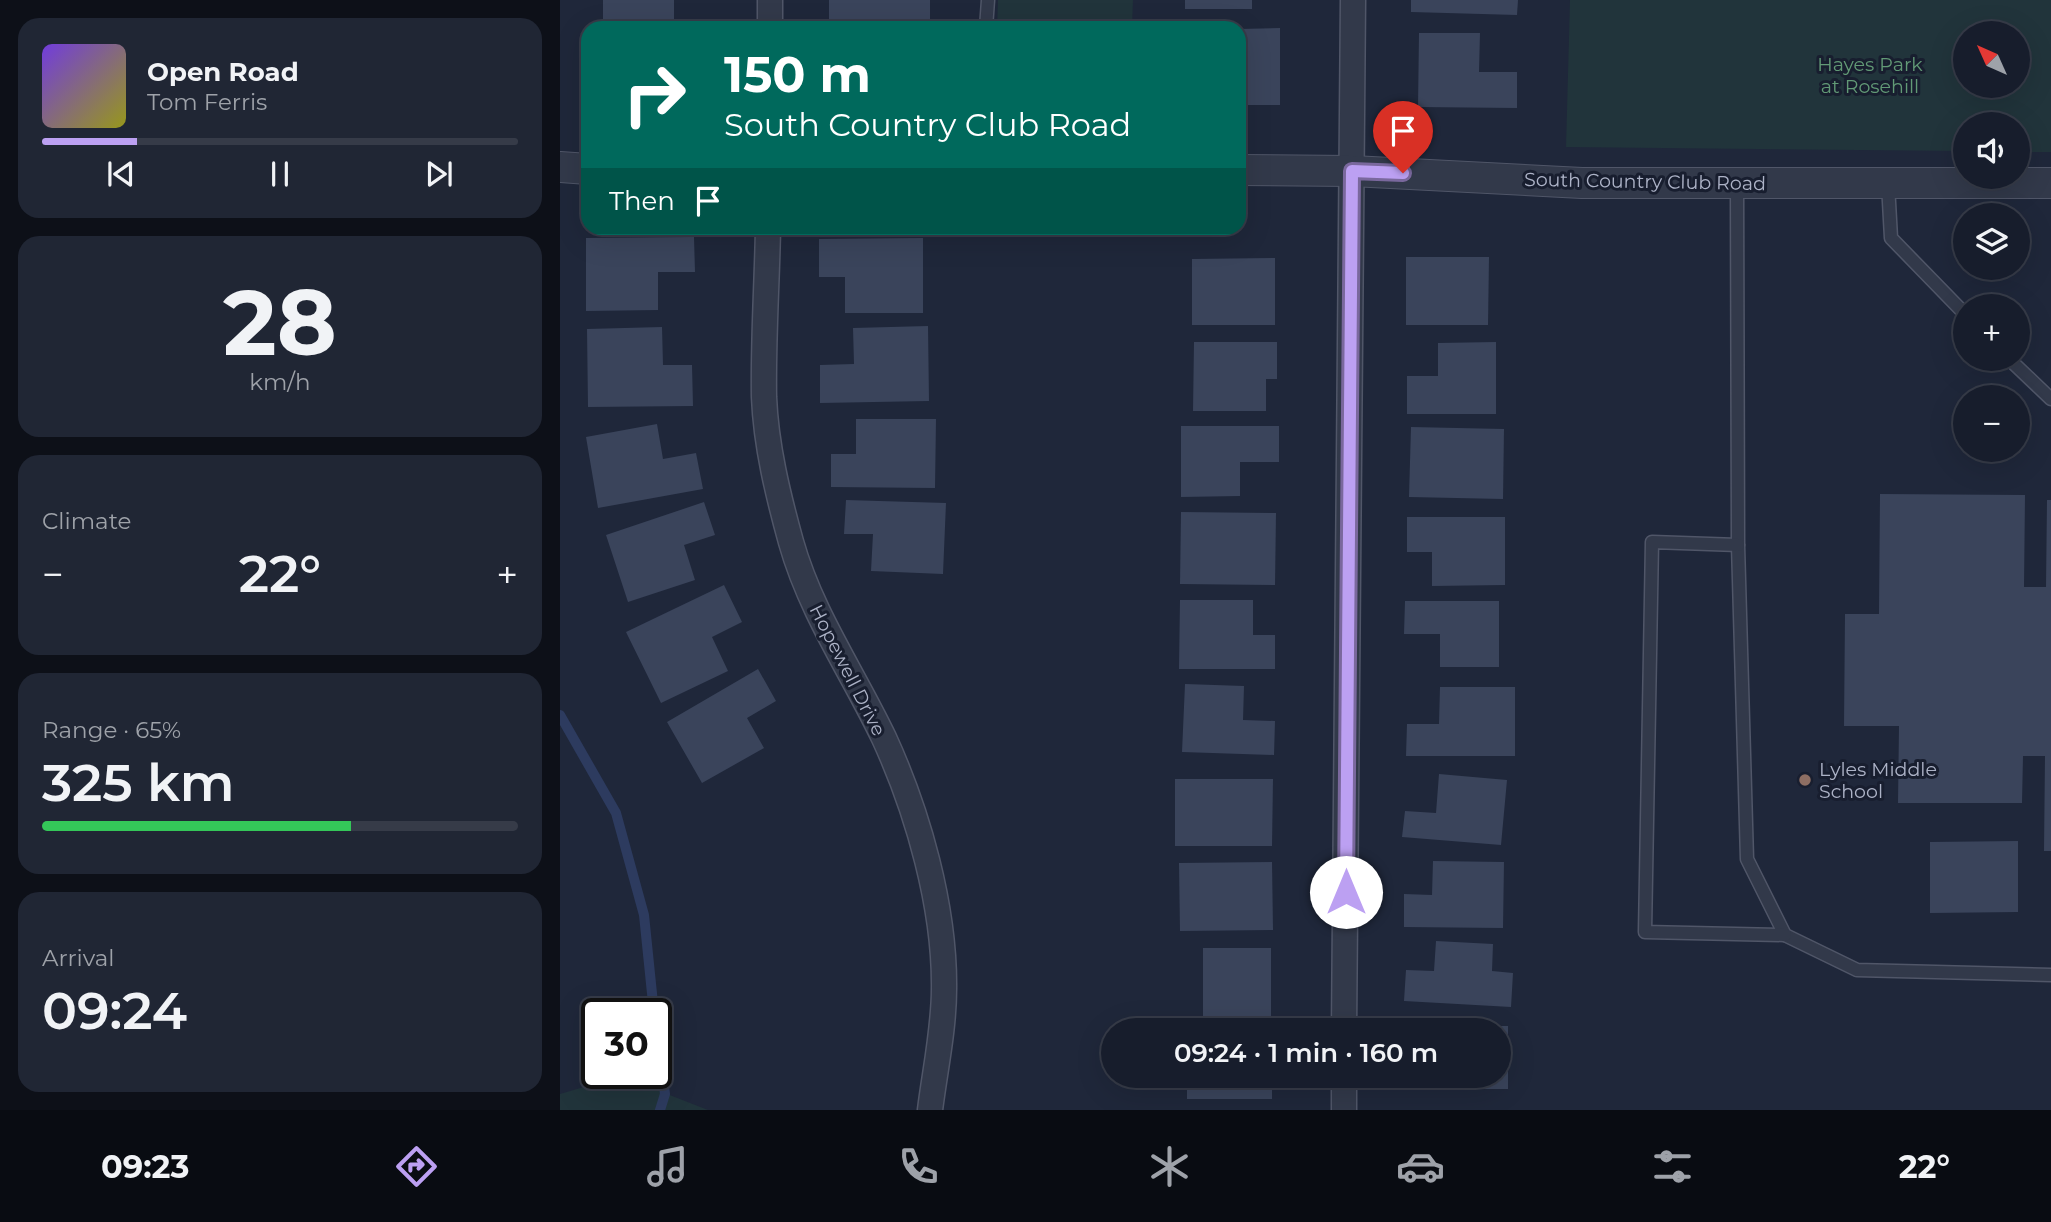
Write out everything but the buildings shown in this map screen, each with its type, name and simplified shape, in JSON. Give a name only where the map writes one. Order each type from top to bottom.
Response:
[{"type":"street","points":[[770,0],[770,21]]},
{"type":"street","points":[[1345,1018],[1353,0]]},
{"type":"street","points":[[560,167],[581,168]]},
{"type":"street","name":"South Country Club Road","points":[[1246,170],[1352,171],[1581,183],[2051,183]]},
{"type":"street","name":"Hopewell Drive","points":[[768,235],[764,398],[772,467],[792,545],[811,600],[884,739],[917,825],[928,869],[939,931],[944,989],[930,1110]]},
{"type":"street","points":[[1344,1088],[1344,1110]]},
{"type":"lane","points":[[986,21],[988,0]]},
{"type":"lane","points":[[1737,183],[1738,545],[1747,859],[1785,935]]},
{"type":"lane","points":[[1888,183],[1891,238],[1953,302]]},
{"type":"lane","points":[[2022,371],[2051,399]]},
{"type":"lane","points":[[1738,545],[1653,542],[1645,932],[1785,935],[1857,970],[2051,975]]},
{"type":"green space","points":[[998,0],[1133,0],[1132,21],[997,21]]},
{"type":"green space","name":"Hayes Park at Rosehill","points":[[1570,0],[2051,0],[2051,152],[2030,152],[2030,112],[1953,112],[1953,151],[1566,147]]},
{"type":"green space","points":[[581,1088],[654,1089],[708,1110],[560,1110],[560,1094]]},
{"type":"waterway","points":[[560,715],[616,813],[644,915],[652,998]]},
{"type":"waterway","points":[[660,1110],[664,1089]]},
{"type":"place","name":"Lyles Middle School","points":[[1805,780]]},
{"type":"route","points":[[1346,892],[1352,171],[1403,173]]}]
